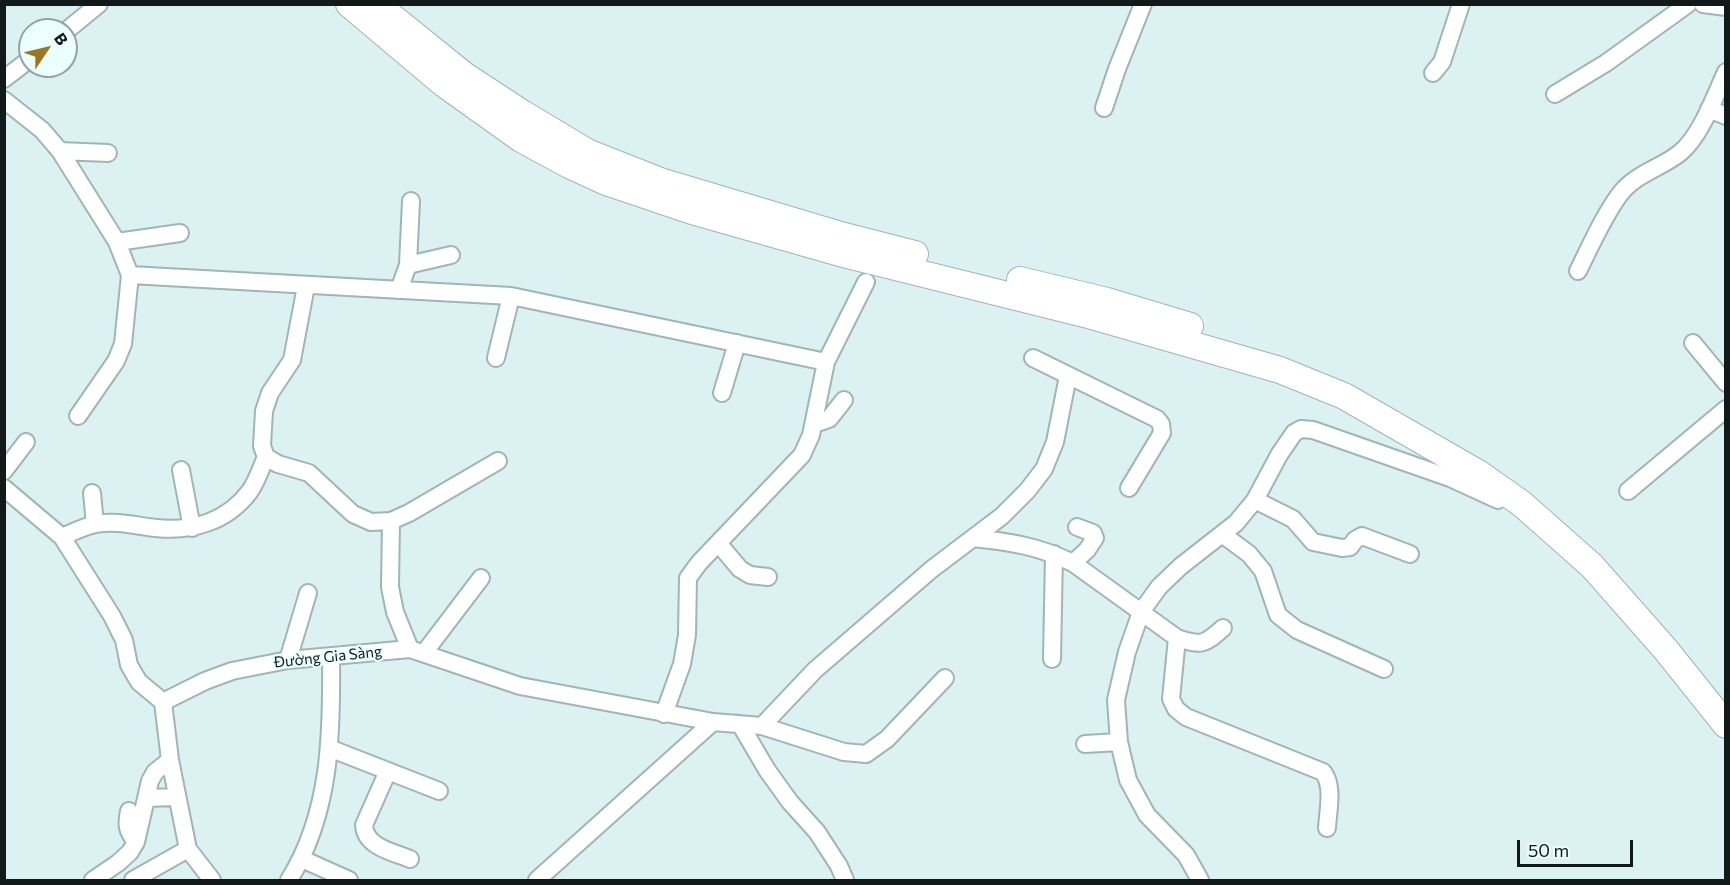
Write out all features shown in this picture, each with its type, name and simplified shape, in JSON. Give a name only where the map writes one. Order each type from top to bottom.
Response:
[{"type":"highway","points":[[349,4],[444,84],[521,139],[606,182],[692,210],[847,255],[1092,316],[1280,370],[1344,396],[1478,473],[1522,504],[1592,566],[1666,650],[1725,725]]},
{"type":"highway","points":[[376,4],[464,75],[522,113],[586,152],[652,178],[837,234],[1107,301],[1296,360],[1366,390],[1414,416],[1495,469],[1531,493],[1566,521],[1644,601],[1725,700]]},
{"type":"street","points":[[78,21],[99,4]]},
{"type":"street","points":[[1104,108],[1143,4]]},
{"type":"street","points":[[1433,73],[1442,62],[1461,4]]},
{"type":"street","points":[[1555,94],[1606,63],[1688,4]]},
{"type":"street","points":[[1703,4],[1725,7]]},
{"type":"street","points":[[4,79],[18,68]]},
{"type":"street","points":[[1578,270],[1621,194],[1642,175],[1683,151],[1698,130],[1725,72]]},
{"type":"street","points":[[4,100],[42,130],[60,151],[117,242],[130,276],[123,344],[116,362],[78,416]]},
{"type":"street","points":[[1708,109],[1725,116]]},
{"type":"street","points":[[60,151],[108,153]]},
{"type":"street","points":[[399,290],[408,266],[411,201]]},
{"type":"street","points":[[117,242],[180,233]]},
{"type":"street","points":[[408,266],[451,255]]},
{"type":"street","points":[[130,276],[511,296],[826,362]]},
{"type":"street","points":[[664,714],[682,664],[687,635],[688,578],[699,563],[802,455],[814,424],[826,362],[866,282]]},
{"type":"street","points":[[62,537],[95,524],[113,522],[159,529],[192,528],[216,520],[236,507],[252,489],[266,458],[262,446],[264,411],[270,393],[292,360],[306,286]]},
{"type":"street","points":[[496,358],[511,296]]},
{"type":"street","points":[[722,393],[736,343]]},
{"type":"street","points":[[1693,344],[1725,383]]},
{"type":"street","points":[[1033,358],[1156,419],[1161,424],[1162,433],[1129,488]]},
{"type":"street","points":[[762,726],[815,670],[932,569],[1002,516],[1044,470],[1055,442],[1068,376]]},
{"type":"street","points":[[814,424],[830,419],[844,400]]},
{"type":"street","points":[[1628,491],[1725,410]]},
{"type":"street","points":[[1200,880],[1186,855],[1147,815],[1128,780],[1119,742],[1116,700],[1127,652],[1141,612],[1159,587],[1180,566],[1236,522],[1255,500],[1279,455],[1294,433],[1301,429],[1314,430],[1450,478],[1498,500]]},
{"type":"street","points":[[4,471],[26,442]]},
{"type":"street","points":[[266,458],[309,473],[353,514],[371,522],[391,521],[409,513],[498,461]]},
{"type":"street","points":[[181,470],[192,528]]},
{"type":"street","points":[[4,488],[62,537],[112,616],[124,640],[129,665],[134,674],[139,682],[163,702],[170,760],[188,849],[212,880]]},
{"type":"street","points":[[92,493],[95,524]]},
{"type":"street","points":[[1255,500],[1293,519],[1313,542],[1342,548],[1350,547],[1362,536],[1410,554]]},
{"type":"street","points":[[391,521],[390,587],[395,612],[417,651],[482,578]]},
{"type":"street","points":[[1073,563],[1087,550],[1095,538],[1093,533],[1077,527]]},
{"type":"street","points":[[1222,534],[1250,554],[1263,571],[1278,615],[1297,630],[1384,669]]},
{"type":"street","points":[[974,538],[1019,543],[1054,554],[1073,563],[1177,638],[1197,644],[1204,643],[1223,628]]},
{"type":"street","points":[[718,543],[740,568],[750,575],[768,577]]},
{"type":"street","points":[[1052,659],[1054,554]]},
{"type":"street","points":[[288,660],[308,593]]},
{"type":"street","points":[[1177,638],[1172,699],[1176,709],[1186,717],[1323,772],[1328,778],[1329,789],[1327,828]]},
{"type":"street","name":"Đường Gia Sàng","points":[[163,702],[205,681],[232,671],[288,660],[417,651],[520,686],[664,714],[713,722],[762,726],[844,752],[866,754],[887,739],[945,678]]},
{"type":"street","points":[[289,880],[302,859],[318,813],[328,768],[332,728],[331,656]]},
{"type":"street","points":[[537,880],[713,722]]},
{"type":"street","points":[[740,724],[767,770],[790,802],[817,832],[844,880]]},
{"type":"street","points":[[1085,744],[1119,742]]},
{"type":"street","points":[[329,748],[439,791]]},
{"type":"street","points":[[93,880],[130,852],[136,842],[150,781],[155,772],[170,760]]},
{"type":"street","points":[[388,771],[364,825],[364,834],[371,842],[410,859]]},
{"type":"street","points":[[147,798],[177,797]]},
{"type":"street","points":[[129,811],[126,824],[136,842]]},
{"type":"street","points":[[133,880],[188,849]]},
{"type":"street","points":[[302,859],[349,880]]}]
